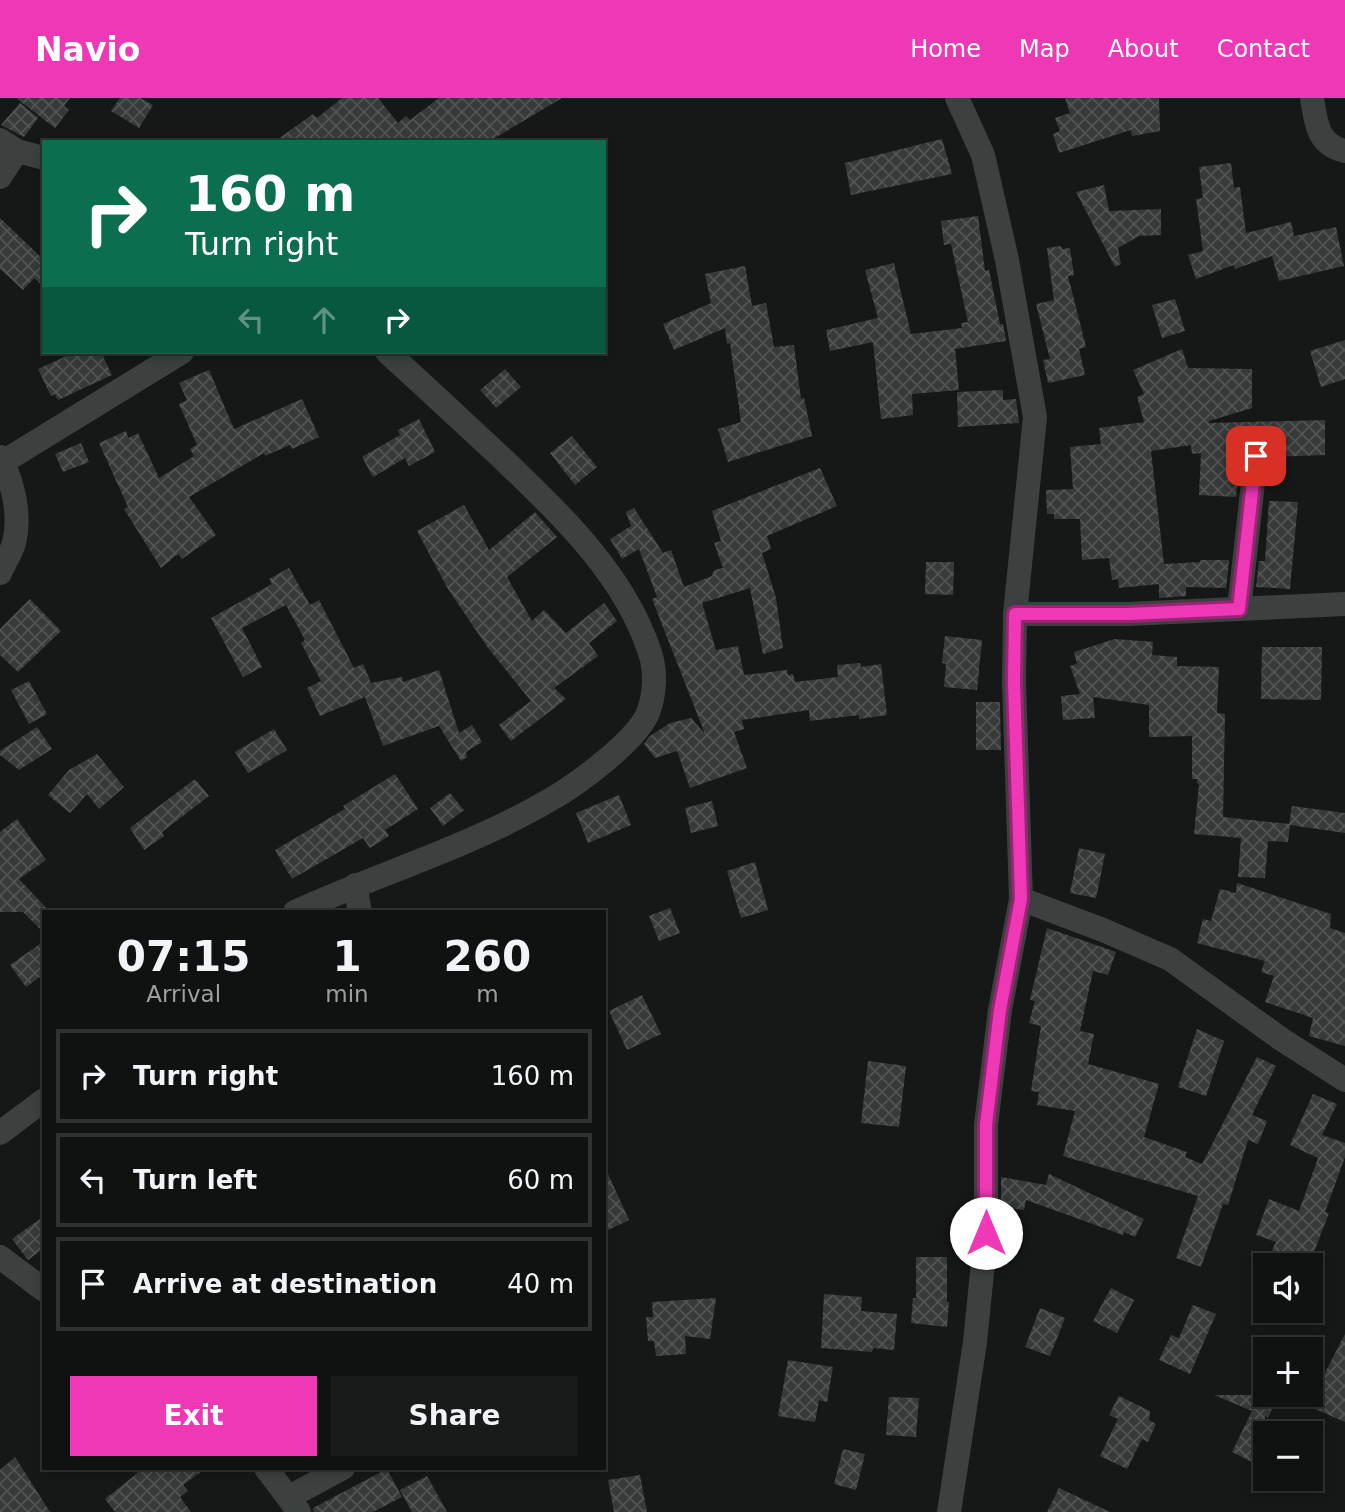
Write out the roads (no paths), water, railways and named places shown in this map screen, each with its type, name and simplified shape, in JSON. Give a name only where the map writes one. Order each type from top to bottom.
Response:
[{"type":"street","points":[[949,1512],[975,1342],[986,1233],[986,1125],[1000,1010],[1021,899],[1014,682],[1015,614],[1035,417],[1007,260],[983,155],[957,98]]},
{"type":"street","points":[[1312,98],[1321,137],[1331,147],[1345,150]]},
{"type":"street","points":[[0,177],[9,146],[42,157]]},
{"type":"street","points":[[0,573],[13,543],[18,516],[1,459],[178,354]]},
{"type":"street","points":[[299,910],[478,836],[548,801],[589,773],[632,737],[649,712],[654,685],[651,655],[618,586],[558,513],[389,354]]},
{"type":"street","points":[[1239,609],[1256,456]]},
{"type":"street","points":[[1015,614],[1129,614],[1345,604]]},
{"type":"street","points":[[355,885],[360,910]]},
{"type":"street","points":[[1021,899],[1170,959],[1281,1039],[1345,1080]]},
{"type":"street","points":[[0,1133],[42,1102]]},
{"type":"street","points":[[0,1257],[42,1288]]},
{"type":"street","points":[[268,1470],[294,1504],[340,1470]]}]
